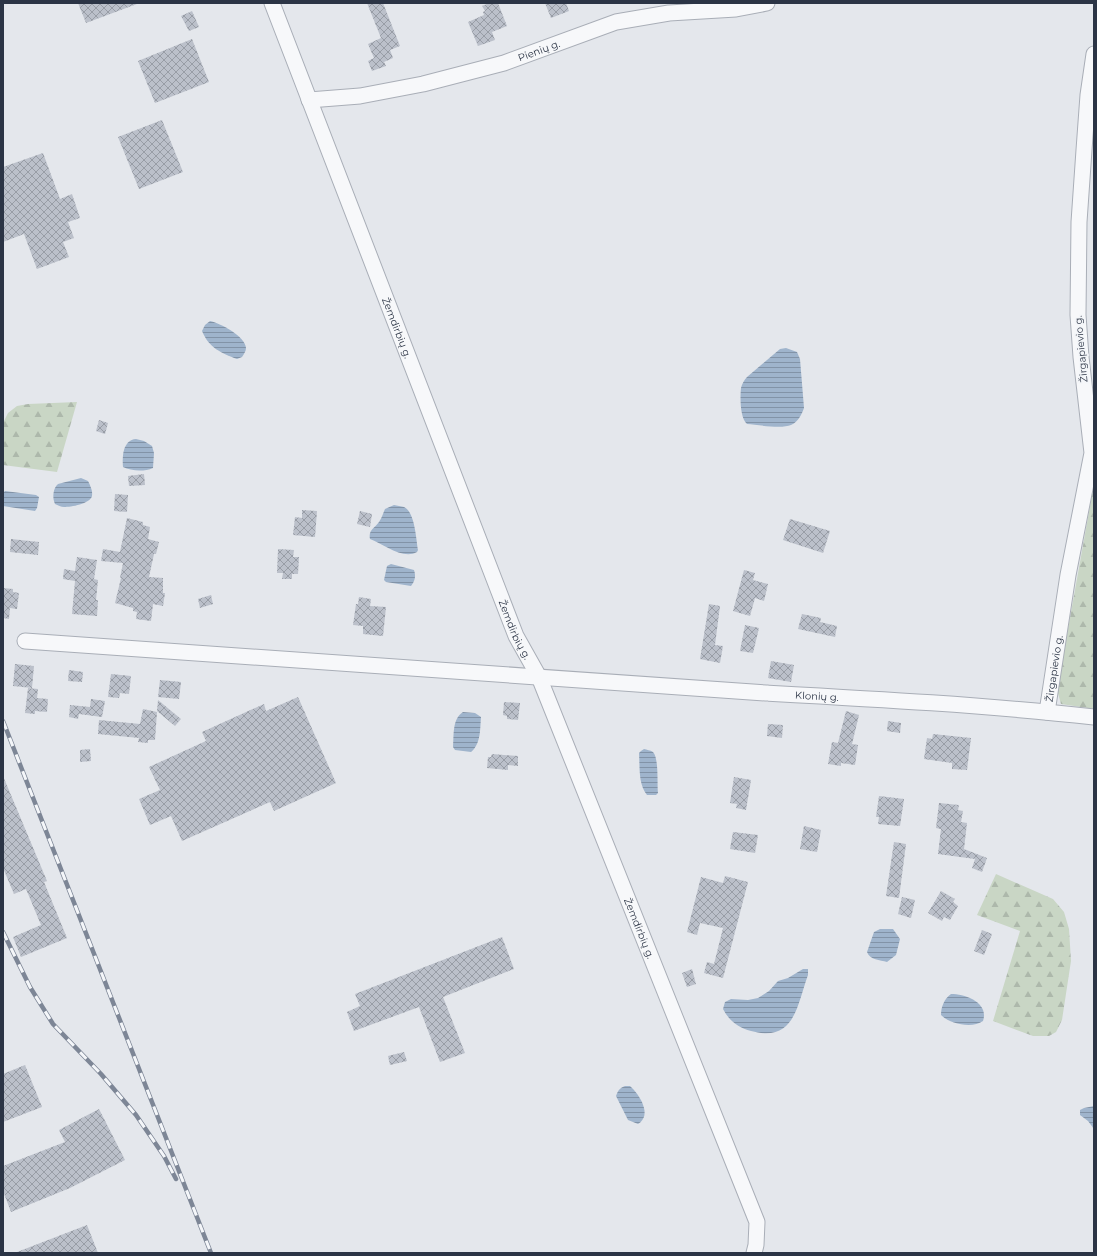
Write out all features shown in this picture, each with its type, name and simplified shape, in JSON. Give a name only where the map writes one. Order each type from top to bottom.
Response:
[{"type":"street","name":"Žemdirbių g.","points":[[272,3],[516,636],[539,677],[756,1222],[756,1245],[754,1253]]},
{"type":"street","name":"Pienių g.","points":[[309,100],[360,96],[430,82],[504,63],[616,22],[669,13],[736,9],[767,3]]},
{"type":"street","name":"Žirgapievio g.","points":[[1047,712],[1068,575],[1093,450],[1087,357],[1078,315],[1079,222],[1088,95],[1094,54]]},
{"type":"street","name":"Klonių g.","points":[[25,641],[1047,712],[1094,717]]},
{"type":"green space","points":[[77,402],[57,472],[3,465],[4,421],[8,413],[17,406],[28,404]]},
{"type":"green space","points":[[1094,484],[1094,709],[1061,704],[1057,690]]},
{"type":"green space","points":[[996,874],[1053,899],[1064,912],[1069,929],[1071,961],[1062,1020],[1056,1032],[1049,1036],[1033,1036],[993,1021],[1020,931],[977,915]]},
{"type":"water","points":[[210,321],[226,327],[245,343],[246,348],[242,357],[237,359],[216,349],[208,342],[202,331],[205,325]]},
{"type":"water","points":[[786,348],[797,352],[800,359],[804,408],[801,415],[796,422],[782,427],[747,424],[743,417],[741,408],[741,388],[743,382],[780,349]]},
{"type":"water","points":[[136,439],[144,441],[152,446],[154,453],[153,468],[138,470],[123,467],[124,449],[128,442]]},
{"type":"water","points":[[81,478],[88,481],[90,484],[92,492],[91,499],[84,503],[71,506],[63,507],[55,504],[54,493],[58,484]]},
{"type":"water","points":[[5,491],[36,495],[39,497],[37,508],[35,511],[3,506],[3,493]]},
{"type":"water","points":[[394,505],[404,507],[411,514],[416,533],[417,552],[411,554],[399,553],[370,539],[371,531],[380,520],[385,509]]},
{"type":"water","points":[[391,564],[414,570],[415,578],[411,586],[386,582],[384,580],[387,566]]},
{"type":"water","points":[[463,712],[475,713],[481,717],[477,745],[471,752],[455,750],[453,747],[455,723],[459,715]]},
{"type":"water","points":[[644,749],[650,750],[655,755],[658,793],[656,795],[647,795],[642,786],[639,753]]},
{"type":"water","points":[[880,929],[893,929],[900,939],[896,955],[887,962],[870,957],[867,952],[874,932]]},
{"type":"water","points":[[803,969],[808,969],[808,975],[797,1009],[792,1019],[777,1032],[766,1033],[742,1028],[731,1020],[725,1013],[723,1009],[725,1002],[731,999],[748,1000],[758,998],[769,991],[778,981],[788,978]]},
{"type":"water","points":[[951,994],[957,994],[975,1001],[983,1009],[983,1021],[973,1025],[967,1025],[955,1023],[941,1015],[943,1003]]},
{"type":"water","points":[[625,1086],[630,1086],[634,1090],[643,1105],[644,1115],[638,1124],[628,1120],[616,1096],[619,1090]]},
{"type":"water","points":[[1094,1106],[1094,1129],[1088,1121],[1080,1115],[1080,1110]]},
{"type":"building","points":[[78,3],[136,3],[137,4],[86,23]]},
{"type":"building","points":[[367,3],[383,3],[400,46],[390,50],[393,58],[384,62],[386,66],[372,71],[368,61],[374,58],[368,44],[381,38]]},
{"type":"building","points":[[489,3],[498,3],[507,26],[492,32],[495,40],[478,46],[468,22],[484,15],[483,12],[485,11],[482,6]]},
{"type":"building","points":[[545,3],[566,3],[569,11],[551,18]]},
{"type":"building","points":[[192,11],[199,27],[189,31],[181,16]]},
{"type":"building","points":[[192,39],[209,82],[155,103],[138,61]]},
{"type":"building","points":[[162,120],[183,172],[139,189],[118,137]]},
{"type":"building","points":[[43,153],[60,199],[72,194],[80,218],[68,222],[74,238],[63,242],[69,257],[37,269],[24,234],[3,242],[3,167]]},
{"type":"building","points":[[99,420],[108,423],[105,434],[96,431]]},
{"type":"building","points":[[144,474],[145,485],[129,486],[128,476]]},
{"type":"building","points":[[115,494],[128,495],[127,512],[114,511]]},
{"type":"building","points":[[302,510],[317,511],[315,537],[293,535],[295,517],[302,518]]},
{"type":"building","points":[[360,511],[372,514],[370,527],[357,524]]},
{"type":"building","points":[[127,518],[143,522],[143,525],[150,527],[148,539],[159,542],[156,554],[154,554],[149,577],[163,578],[163,593],[165,593],[163,606],[153,604],[151,621],[136,619],[137,612],[133,611],[133,608],[115,603],[123,563],[101,561],[103,549],[120,552]]},
{"type":"building","points":[[790,519],[830,531],[823,553],[783,540]]},
{"type":"building","points":[[11,539],[39,542],[38,555],[10,552]]},
{"type":"building","points":[[278,549],[294,550],[293,557],[299,557],[298,574],[292,574],[292,579],[282,579],[283,573],[277,573]]},
{"type":"building","points":[[77,557],[97,560],[94,579],[98,580],[96,600],[98,600],[97,616],[72,614],[75,581],[63,579],[64,569],[75,571]]},
{"type":"building","points":[[744,570],[755,573],[753,580],[768,584],[764,601],[755,598],[750,616],[733,611]]},
{"type":"building","points":[[3,588],[13,589],[13,592],[19,593],[17,609],[10,608],[9,619],[3,618]]},
{"type":"building","points":[[211,595],[213,604],[200,608],[198,599]]},
{"type":"building","points":[[359,597],[371,599],[370,606],[386,607],[383,636],[363,634],[363,626],[353,625],[356,604],[358,604]]},
{"type":"building","points":[[709,604],[720,606],[715,645],[723,646],[720,663],[700,659]]},
{"type":"building","points":[[802,614],[821,618],[820,622],[837,626],[835,637],[798,629]]},
{"type":"building","points":[[745,625],[759,628],[753,653],[740,651]]},
{"type":"building","points":[[771,661],[794,665],[791,682],[768,678]]},
{"type":"building","points":[[15,664],[34,666],[32,688],[13,686]]},
{"type":"building","points":[[69,670],[83,672],[82,682],[68,681]]},
{"type":"building","points":[[111,674],[131,676],[129,694],[120,693],[119,698],[108,697]]},
{"type":"building","points":[[160,680],[181,682],[179,699],[158,697]]},
{"type":"building","points":[[28,688],[38,689],[37,698],[48,699],[47,712],[35,711],[35,714],[25,713]]},
{"type":"building","points":[[298,697],[336,783],[274,811],[270,802],[182,841],[171,816],[150,825],[139,799],[160,790],[149,767],[206,741],[202,732],[264,704],[266,711]]},
{"type":"building","points":[[91,699],[105,701],[102,717],[79,714],[78,719],[69,717],[70,705],[90,707]]},
{"type":"building","points":[[158,700],[181,719],[175,726],[157,711]]},
{"type":"building","points":[[504,702],[520,703],[518,720],[507,719],[507,716],[503,715]]},
{"type":"building","points":[[143,709],[157,712],[155,740],[148,740],[148,743],[138,742],[139,738],[98,734],[99,720],[140,724]]},
{"type":"building","points":[[846,711],[859,715],[852,744],[858,745],[855,765],[841,763],[841,766],[828,764],[832,742],[838,743]]},
{"type":"building","points":[[888,721],[901,723],[900,733],[887,731]]},
{"type":"building","points":[[768,724],[783,725],[782,738],[767,736]]},
{"type":"building","points":[[933,734],[971,738],[967,770],[952,769],[952,763],[924,759],[927,738],[932,739]]},
{"type":"building","points":[[90,749],[91,761],[80,762],[80,750]]},
{"type":"building","points":[[492,754],[518,756],[518,766],[508,765],[508,770],[487,768],[488,757],[491,757]]},
{"type":"building","points":[[3,776],[47,881],[44,882],[67,938],[21,957],[13,937],[41,925],[26,889],[14,894],[3,868]]},
{"type":"building","points":[[734,777],[751,780],[746,810],[736,808],[737,804],[730,803]]},
{"type":"building","points":[[879,796],[904,799],[900,826],[878,824],[879,817],[876,817]]},
{"type":"building","points":[[939,803],[959,805],[958,810],[963,811],[961,822],[967,823],[964,849],[987,858],[982,872],[972,868],[975,859],[938,854],[941,829],[936,828]]},
{"type":"building","points":[[804,826],[821,830],[817,852],[800,849]]},
{"type":"building","points":[[733,832],[758,835],[755,853],[730,849]]},
{"type":"building","points":[[894,842],[906,844],[899,898],[886,896]]},
{"type":"building","points":[[725,876],[748,882],[723,978],[704,973],[707,962],[714,964],[723,928],[700,923],[697,935],[687,932],[701,877],[723,883]]},
{"type":"building","points":[[941,891],[955,899],[953,902],[958,906],[950,920],[944,917],[942,921],[928,913]]},
{"type":"building","points":[[902,897],[915,900],[911,918],[898,914]]},
{"type":"building","points":[[982,930],[992,934],[984,955],[974,951]]},
{"type":"building","points":[[502,937],[514,969],[443,997],[465,1053],[440,1062],[419,1007],[354,1031],[347,1012],[360,1006],[355,994]]},
{"type":"building","points":[[692,969],[696,984],[687,987],[682,973]]},
{"type":"building","points":[[404,1052],[407,1061],[390,1065],[388,1056]]},
{"type":"building","points":[[25,1065],[42,1107],[3,1122],[3,1074]]},
{"type":"building","points":[[99,1109],[125,1160],[70,1188],[11,1212],[3,1191],[3,1166],[65,1142],[59,1130]]},
{"type":"building","points":[[87,1225],[98,1253],[17,1253],[17,1252]]},
{"type":"railway","points":[[3,721],[211,1253]]},
{"type":"railway","points":[[3,932],[30,987],[53,1024],[101,1074],[136,1115],[164,1156],[176,1179]]}]
